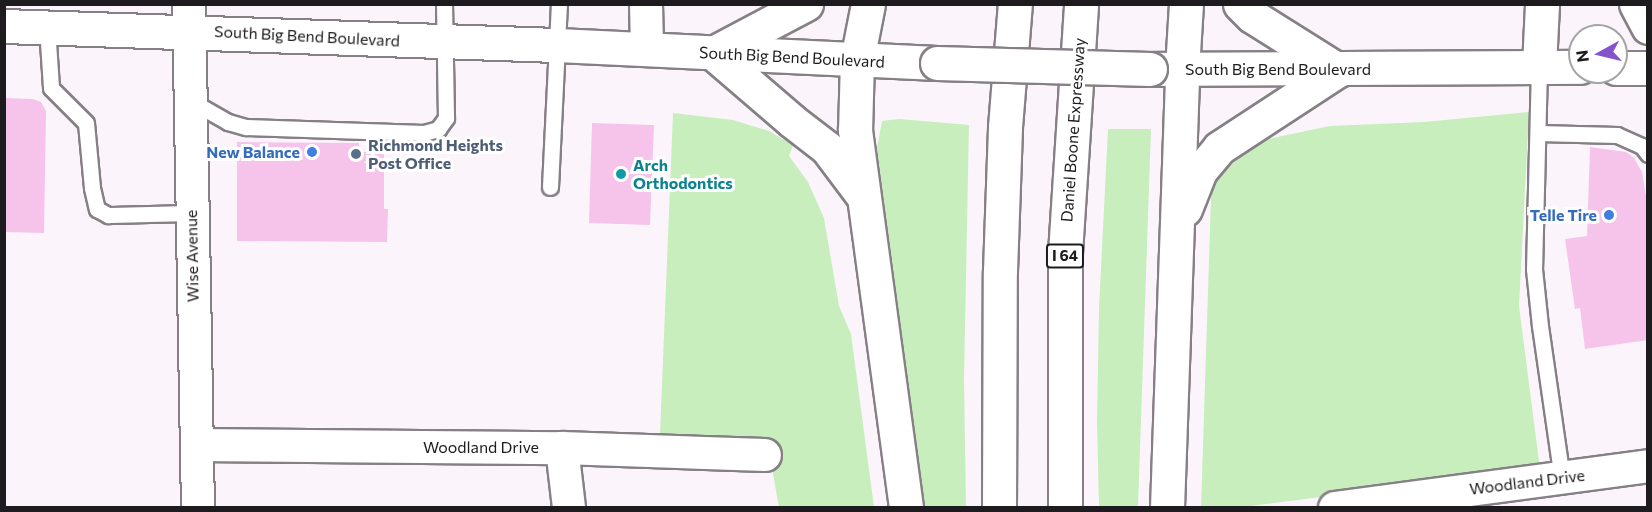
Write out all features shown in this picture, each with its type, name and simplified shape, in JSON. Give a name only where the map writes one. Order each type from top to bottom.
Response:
[{"type":"main road","points":[[806,4],[713,53],[792,122],[827,148],[864,198]]},
{"type":"main road","points":[[868,4],[857,60],[855,130],[906,507]]},
{"type":"main road","points":[[999,507],[1000,271],[1005,127],[1015,4]]},
{"type":"main road","name":"Daniel Boone Expressway","points":[[1065,507],[1065,253],[1081,4]]},
{"type":"main road","points":[[1167,507],[1186,4]]},
{"type":"main road","points":[[1176,230],[1200,171],[1219,148],[1338,70],[1252,16],[1240,4]]},
{"type":"main road","points":[[1539,66],[1542,4]]},
{"type":"main road","points":[[1636,4],[1647,27]]},
{"type":"main road","name":"South Big Bend Boulevard","points":[[4,26],[47,27],[190,17],[445,42],[937,63],[1150,69],[1338,70],[1568,67]]},
{"type":"main road","points":[[1628,68],[1647,68]]},
{"type":"street","points":[[646,4],[647,49]]},
{"type":"street","name":"Wise Avenue","points":[[190,17],[191,213],[198,507]]},
{"type":"street","name":"Woodland Drive","points":[[197,445],[561,448],[765,455]]},
{"type":"street","points":[[561,448],[570,507]]},
{"type":"street","name":"Woodland Drive","points":[[1355,506],[1647,466]]},
{"type":"lane","points":[[191,101],[228,122],[246,128],[424,134],[438,129],[446,118],[444,4]]},
{"type":"lane","points":[[550,187],[559,4]]},
{"type":"lane","points":[[47,27],[51,88],[86,123],[96,209],[108,215],[191,213]]},
{"type":"lane","points":[[1539,66],[1534,269],[1562,478]]},
{"type":"lane","points":[[1538,133],[1617,135],[1642,146],[1647,154]]},
{"type":"green space","points":[[1529,112],[1519,306],[1540,469],[1243,507],[1201,508],[1211,198],[1216,175],[1223,161],[1231,165],[1248,150],[1267,139],[1330,126],[1424,122]]},
{"type":"green space","points":[[673,113],[733,120],[769,131],[793,145],[789,156],[808,182],[824,218],[839,306],[851,334],[874,507],[779,507],[767,441],[660,434]]},
{"type":"green space","points":[[899,119],[969,125],[964,379],[966,507],[925,507],[877,148],[882,121]]},
{"type":"green space","points":[[1108,129],[1151,129],[1138,507],[1099,507],[1097,423],[1099,308]]},
{"type":"building","points":[[4,98],[33,99],[41,102],[46,111],[44,233],[4,232]]},
{"type":"building","name":"Arch Orthodontics","points":[[592,123],[654,125],[650,225],[589,223]]},
{"type":"building","points":[[237,142],[359,143],[359,152],[384,152],[384,209],[388,209],[387,242],[237,241]]},
{"type":"building","points":[[1590,147],[1626,152],[1634,158],[1642,172],[1648,208],[1648,340],[1585,349],[1580,308],[1575,309],[1565,239],[1587,236]]},
{"type":"place","name":"New Balance","points":[[312,152]]},
{"type":"place","name":"Richmond Heights Post Office","points":[[356,154]]},
{"type":"place","name":"Arch Orthodontics","points":[[621,174]]},
{"type":"place","name":"Telle Tire","points":[[1609,215]]}]
